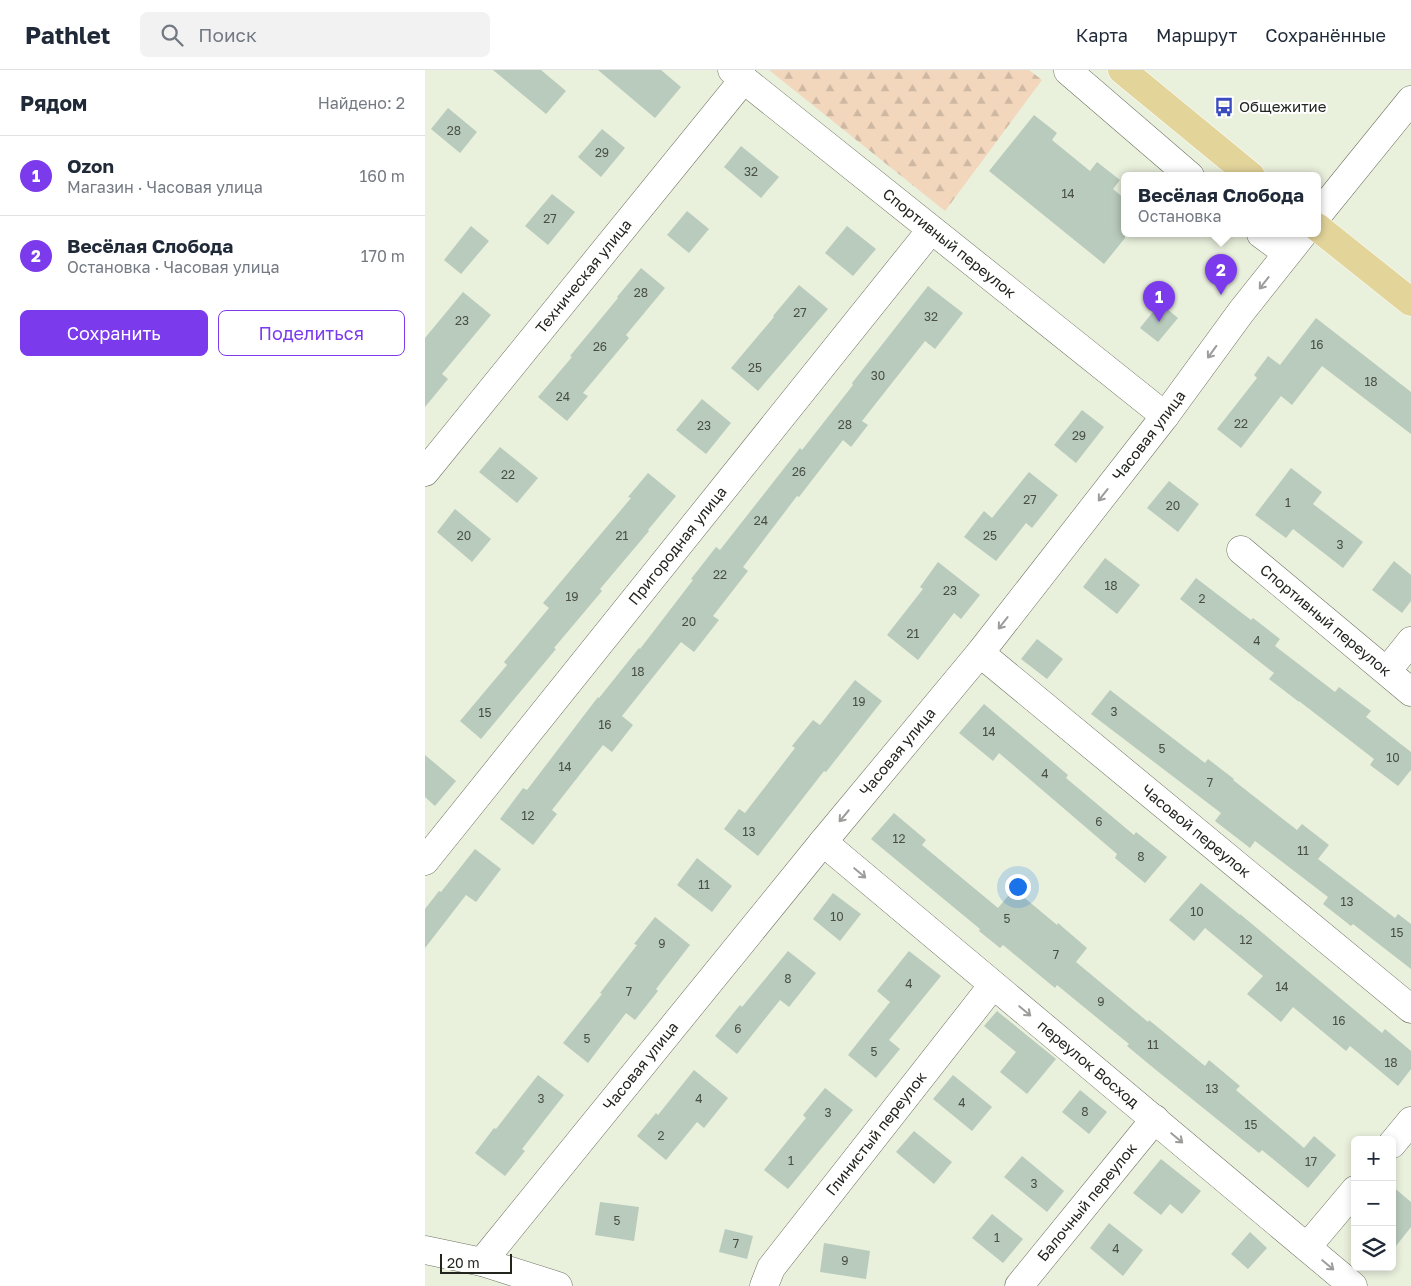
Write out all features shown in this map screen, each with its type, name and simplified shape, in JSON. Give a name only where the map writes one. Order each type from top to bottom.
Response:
[{"type":"main road","points":[[1122,70],[1246,172]]},
{"type":"main road","points":[[1321,230],[1411,302]]},
{"type":"street","points":[[1068,71],[1185,172]]},
{"type":"street","name":"Спортивный переулок","points":[[738,75],[1165,416]]},
{"type":"street","name":"Техническая улица","points":[[425,472],[738,75]]},
{"type":"street","points":[[1321,211],[1411,100]]},
{"type":"street","name":"Пригородная улица","points":[[425,861],[931,230]]},
{"type":"street","points":[[1271,237],[1295,244]]},
{"type":"street","name":"Часовая улица","points":[[483,1262],[823,842],[980,653],[1165,416],[1241,312],[1295,244]]},
{"type":"street","name":"Спортивный переулок","points":[[1241,550],[1411,692]]},
{"type":"street","points":[[1387,671],[1411,641]]},
{"type":"street","name":"Часовой переулок","points":[[980,653],[1411,1009]]},
{"type":"street","name":"переулок Восход","points":[[823,842],[1353,1286]]},
{"type":"street","name":"Глинистый переулок","points":[[764,1286],[771,1268],[993,985]]},
{"type":"street","name":"Балочный переулок","points":[[1019,1286],[1155,1119]]},
{"type":"street","points":[[1396,1139],[1411,1121]]},
{"type":"street","points":[[1307,1247],[1351,1195]]},
{"type":"street","points":[[425,1250],[483,1262],[558,1286]]},
{"type":"green space","points":[[769,70],[1029,70],[1042,80],[945,211]]},
{"type":"building","points":[[493,70],[541,70],[566,91],[546,114]]},
{"type":"building","points":[[598,70],[661,70],[681,87],[655,118]]},
{"type":"building","points":[[448,108],[477,132],[460,153],[431,129]]},
{"type":"building","points":[[1034,115],[1057,133],[1052,140],[1090,171],[1097,162],[1120,180],[1113,189],[1121,196],[1121,237],[1125,238],[1104,264],[989,171]]},
{"type":"building","points":[[602,129],[625,148],[601,177],[578,157]]},
{"type":"building","points":[[741,146],[779,177],[761,198],[724,167]]},
{"type":"building","points":[[552,194],[575,212],[548,245],[525,226]]},
{"type":"building","points":[[687,211],[709,229],[689,253],[667,235]]},
{"type":"building","points":[[471,226],[489,241],[461,274],[444,260]]},
{"type":"building","points":[[847,226],[876,249],[853,276],[825,253]]},
{"type":"building","points":[[641,268],[665,288],[626,335],[629,338],[583,393],[588,396],[567,421],[538,397],[572,357],[570,356]]},
{"type":"building","points":[[799,285],[828,309],[758,391],[731,368]]},
{"type":"building","points":[[928,286],[963,313],[935,349],[925,341],[862,421],[868,425],[851,447],[843,440],[799,497],[797,496],[743,567],[748,571],[713,616],[719,620],[694,652],[681,642],[622,716],[633,725],[612,752],[603,745],[552,810],[557,814],[533,845],[500,819],[523,788],[527,790],[598,697],[640,649],[716,547],[720,550],[800,448],[802,450]]},
{"type":"building","points":[[463,292],[491,315],[442,374],[448,379],[425,407],[425,338]]},
{"type":"building","points":[[1160,303],[1178,318],[1158,342],[1140,328]]},
{"type":"building","points":[[1316,318],[1411,392],[1411,434],[1322,366],[1292,405],[1281,396],[1241,448],[1217,429],[1257,378],[1254,375],[1268,356],[1280,365]]},
{"type":"building","points":[[702,399],[731,423],[706,454],[676,430]]},
{"type":"building","points":[[1082,410],[1104,427],[1076,463],[1054,445]]},
{"type":"building","points":[[500,447],[538,478],[517,503],[479,472]]},
{"type":"building","points":[[1291,468],[1322,492],[1313,504],[1363,542],[1343,568],[1293,529],[1286,538],[1255,515]]},
{"type":"building","points":[[1029,472],[1058,495],[1032,528],[1026,523],[996,561],[964,537],[984,511],[992,518]]},
{"type":"building","points":[[648,473],[676,496],[600,589],[602,591],[554,648],[556,649],[481,739],[460,721],[507,665],[504,662],[549,608],[543,603],[631,498],[628,497]]},
{"type":"building","points":[[1169,481],[1199,504],[1178,532],[1147,508]]},
{"type":"building","points":[[455,509],[491,539],[472,562],[437,532]]},
{"type":"building","points":[[1105,558],[1140,585],[1117,614],[1083,587]]},
{"type":"building","points":[[1394,561],[1411,575],[1411,601],[1402,613],[1372,590]]},
{"type":"building","points":[[938,562],[980,595],[961,619],[954,613],[918,660],[887,635],[923,589],[920,587]]},
{"type":"building","points":[[1196,578],[1251,620],[1253,618],[1280,639],[1275,646],[1335,692],[1339,687],[1371,711],[1366,717],[1411,752],[1411,770],[1398,786],[1370,765],[1374,759],[1269,679],[1274,673],[1180,599]]},
{"type":"building","points":[[1037,639],[1063,659],[1047,679],[1021,659]]},
{"type":"building","points":[[855,680],[882,701],[826,772],[824,771],[758,856],[724,829],[739,809],[745,813],[795,748],[792,746],[813,720],[820,725]]},
{"type":"building","points":[[1110,690],[1205,763],[1208,759],[1297,830],[1302,824],[1329,845],[1318,859],[1395,918],[1398,914],[1411,924],[1411,969],[1353,924],[1351,926],[1323,904],[1328,897],[1255,841],[1250,848],[1215,821],[1221,813],[1091,714]]},
{"type":"building","points":[[984,704],[1068,775],[1066,778],[1134,835],[1136,832],[1167,857],[1145,883],[1115,858],[1117,854],[999,753],[993,761],[959,733]]},
{"type":"building","points":[[425,755],[456,781],[435,806],[425,797]]},
{"type":"building","points":[[894,813],[926,840],[922,845],[998,908],[1014,889],[1057,925],[1058,923],[1087,948],[1076,962],[1148,1022],[1149,1020],[1205,1066],[1209,1060],[1240,1086],[1236,1090],[1304,1148],[1314,1136],[1336,1155],[1308,1188],[1262,1150],[1259,1153],[1127,1046],[1129,1044],[1057,985],[1055,988],[1003,945],[1000,948],[979,931],[980,929],[871,839]]},
{"type":"building","points":[[475,849],[501,869],[476,902],[466,895],[425,948],[425,909]]},
{"type":"building","points":[[697,858],[732,886],[712,912],[677,885]]},
{"type":"building","points":[[1201,883],[1382,1033],[1385,1029],[1411,1051],[1411,1069],[1398,1086],[1350,1046],[1346,1051],[1293,1007],[1281,1022],[1247,994],[1263,976],[1205,928],[1194,941],[1169,920]]},
{"type":"building","points":[[833,893],[861,914],[840,941],[813,919]]},
{"type":"building","points":[[655,917],[690,945],[635,1020],[626,1013],[588,1063],[563,1043],[602,994],[600,993],[637,945],[634,944]]},
{"type":"building","points":[[788,951],[816,973],[789,1007],[780,1000],[737,1054],[715,1036],[740,1005],[742,1007]]},
{"type":"building","points":[[909,951],[941,976],[889,1040],[900,1049],[876,1078],[848,1055],[890,1002],[877,991]]},
{"type":"building","points":[[997,1011],[1056,1059],[1027,1094],[1000,1072],[1016,1052],[984,1026]]},
{"type":"building","points":[[694,1070],[728,1098],[704,1128],[697,1122],[666,1160],[637,1136],[656,1113],[658,1115]]},
{"type":"building","points":[[538,1075],[564,1095],[522,1149],[525,1151],[505,1176],[475,1153]]},
{"type":"building","points":[[953,1075],[992,1107],[972,1131],[933,1099]]},
{"type":"building","points":[[825,1088],[853,1110],[788,1189],[764,1170],[806,1118],[803,1115]]},
{"type":"building","points":[[1080,1090],[1107,1112],[1089,1134],[1062,1112]]},
{"type":"building","points":[[914,1131],[952,1162],[934,1184],[896,1152]]},
{"type":"building","points":[[1022,1156],[1064,1191],[1047,1212],[1004,1177]]},
{"type":"building","points":[[1161,1159],[1201,1191],[1182,1214],[1170,1204],[1161,1215],[1133,1193]]},
{"type":"building","points":[[1396,1189],[1411,1202],[1411,1227],[1396,1246]]},
{"type":"building","points":[[600,1202],[639,1207],[634,1241],[595,1235]]},
{"type":"building","points":[[992,1214],[1023,1239],[1003,1263],[972,1238]]},
{"type":"building","points":[[1109,1223],[1143,1250],[1123,1276],[1090,1248]]},
{"type":"building","points":[[725,1229],[753,1236],[747,1259],[719,1252]]},
{"type":"building","points":[[1250,1232],[1267,1248],[1248,1269],[1231,1254]]},
{"type":"building","points":[[824,1243],[870,1251],[866,1279],[820,1272]]},
{"type":"place","name":"Общежитие","points":[[1224,107]]},
{"type":"place","name":"Весёлая Слобода","points":[[1221,295]]},
{"type":"place","name":"Ozon","points":[[1159,322]]}]
